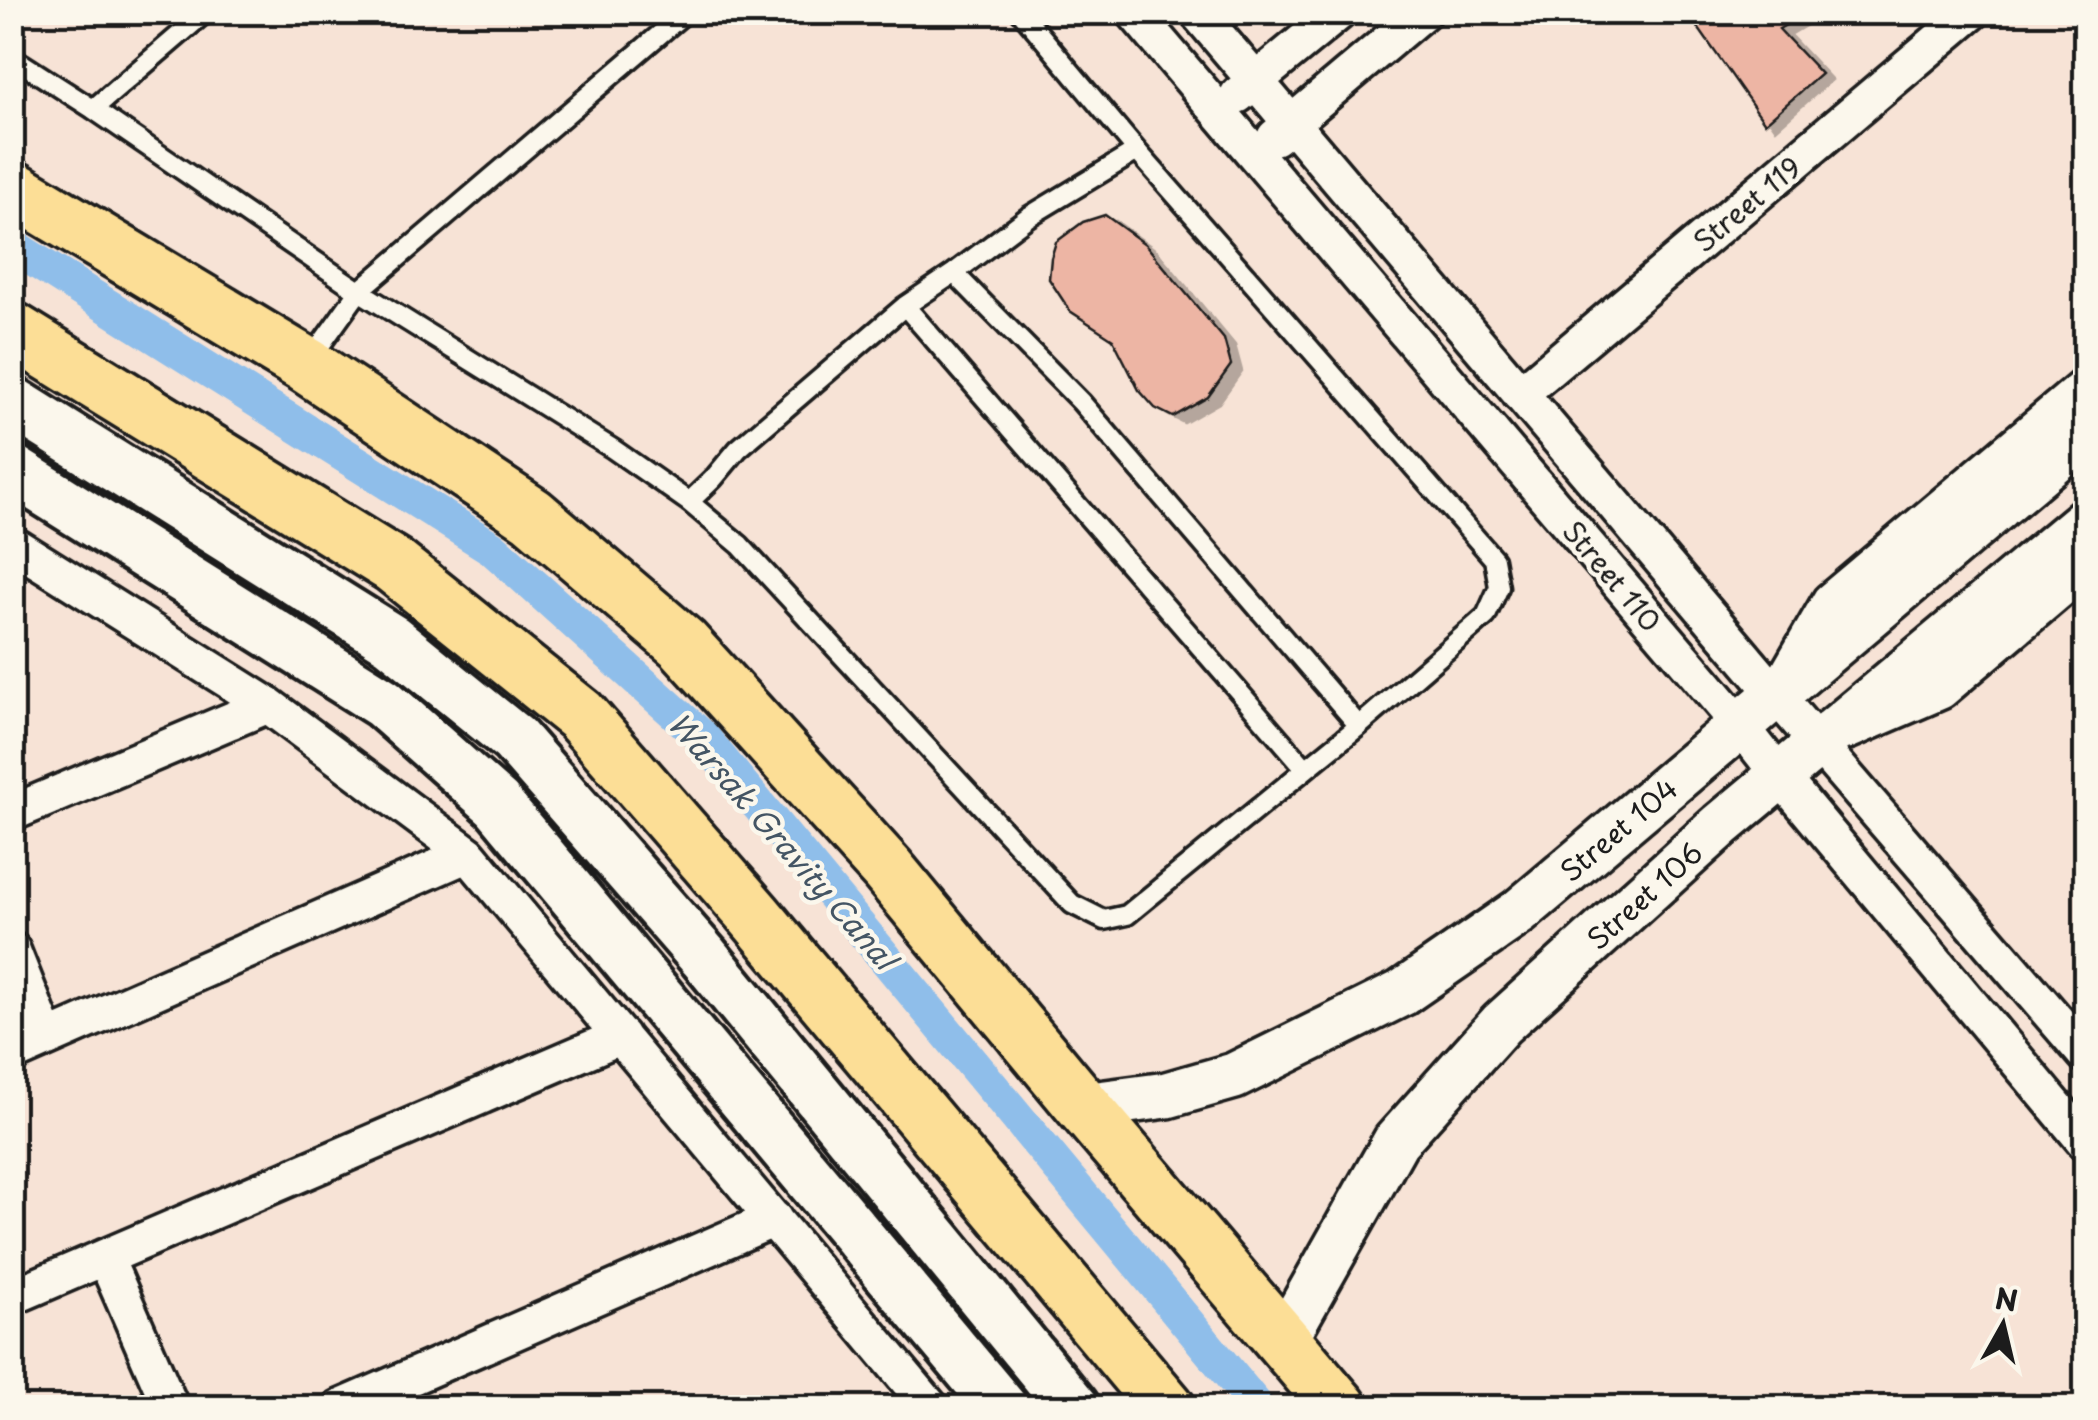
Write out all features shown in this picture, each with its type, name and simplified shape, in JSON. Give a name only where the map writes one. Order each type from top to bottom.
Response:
[{"type":"main road","points":[[12,188],[306,365],[532,515],[683,644],[888,869],[1340,1408]]},
{"type":"main road","points":[[12,330],[393,565],[580,715],[1168,1408]]},
{"type":"main road","points":[[12,402],[392,640],[514,739],[704,957],[1074,1408]]},
{"type":"main road","points":[[12,470],[384,703],[498,804],[1002,1408]]},
{"type":"main road","points":[[606,934],[652,897]]},
{"type":"street","name":"Street 110","points":[[1134,12],[1740,725],[2086,1142]]},
{"type":"street","name":"Street 110","points":[[1197,12],[1776,695],[2082,1044]]},
{"type":"street","points":[[1218,111],[1340,12]]},
{"type":"street","points":[[1253,154],[1423,12]]},
{"type":"street","name":"Street 119","points":[[1520,394],[1972,12]]},
{"type":"street","points":[[2069,431],[2086,386]]},
{"type":"street","name":"Street 104","points":[[1083,1106],[1167,1095],[1234,1076],[1402,993],[1519,912],[1776,695],[2069,431]]},
{"type":"street","name":"Street 106","points":[[1284,1340],[1396,1141],[1500,1024],[1721,826],[2086,520]]},
{"type":"street","points":[[12,544],[268,705],[468,854],[932,1408]]},
{"type":"street","points":[[1819,744],[1941,691],[2086,568]]},
{"type":"street","points":[[12,814],[268,705]]},
{"type":"street","points":[[12,1054],[468,854]]},
{"type":"street","points":[[12,950],[47,1038]]},
{"type":"street","points":[[12,1297],[622,1036]]},
{"type":"street","points":[[340,1408],[774,1219]]},
{"type":"street","points":[[106,1258],[171,1408]]},
{"type":"lane","points":[[94,108],[206,12]]},
{"type":"lane","points":[[306,365],[359,291],[686,12]]},
{"type":"lane","points":[[12,57],[94,108],[359,291],[613,448],[689,502],[740,544],[1072,904],[1104,920],[1127,914],[1359,726],[1486,616],[1499,588],[1494,559],[1137,151],[1021,12]]},
{"type":"lane","points":[[689,502],[738,449],[906,306],[1028,217],[1137,151]]},
{"type":"lane","points":[[954,274],[1081,402],[1359,726]]},
{"type":"lane","points":[[906,306],[1306,769]]},
{"type":"building","points":[[1706,12],[1798,12],[1801,16],[1779,29],[1821,74],[1765,123],[1692,19]]},
{"type":"building","points":[[1105,215],[1145,244],[1224,339],[1231,365],[1208,397],[1173,417],[1155,408],[1139,390],[1113,339],[1070,311],[1049,279],[1056,242],[1083,222]]},
{"type":"waterway","name":"Warsak Gravity Canal","points":[[12,246],[492,548],[702,737],[1258,1408]]}]
